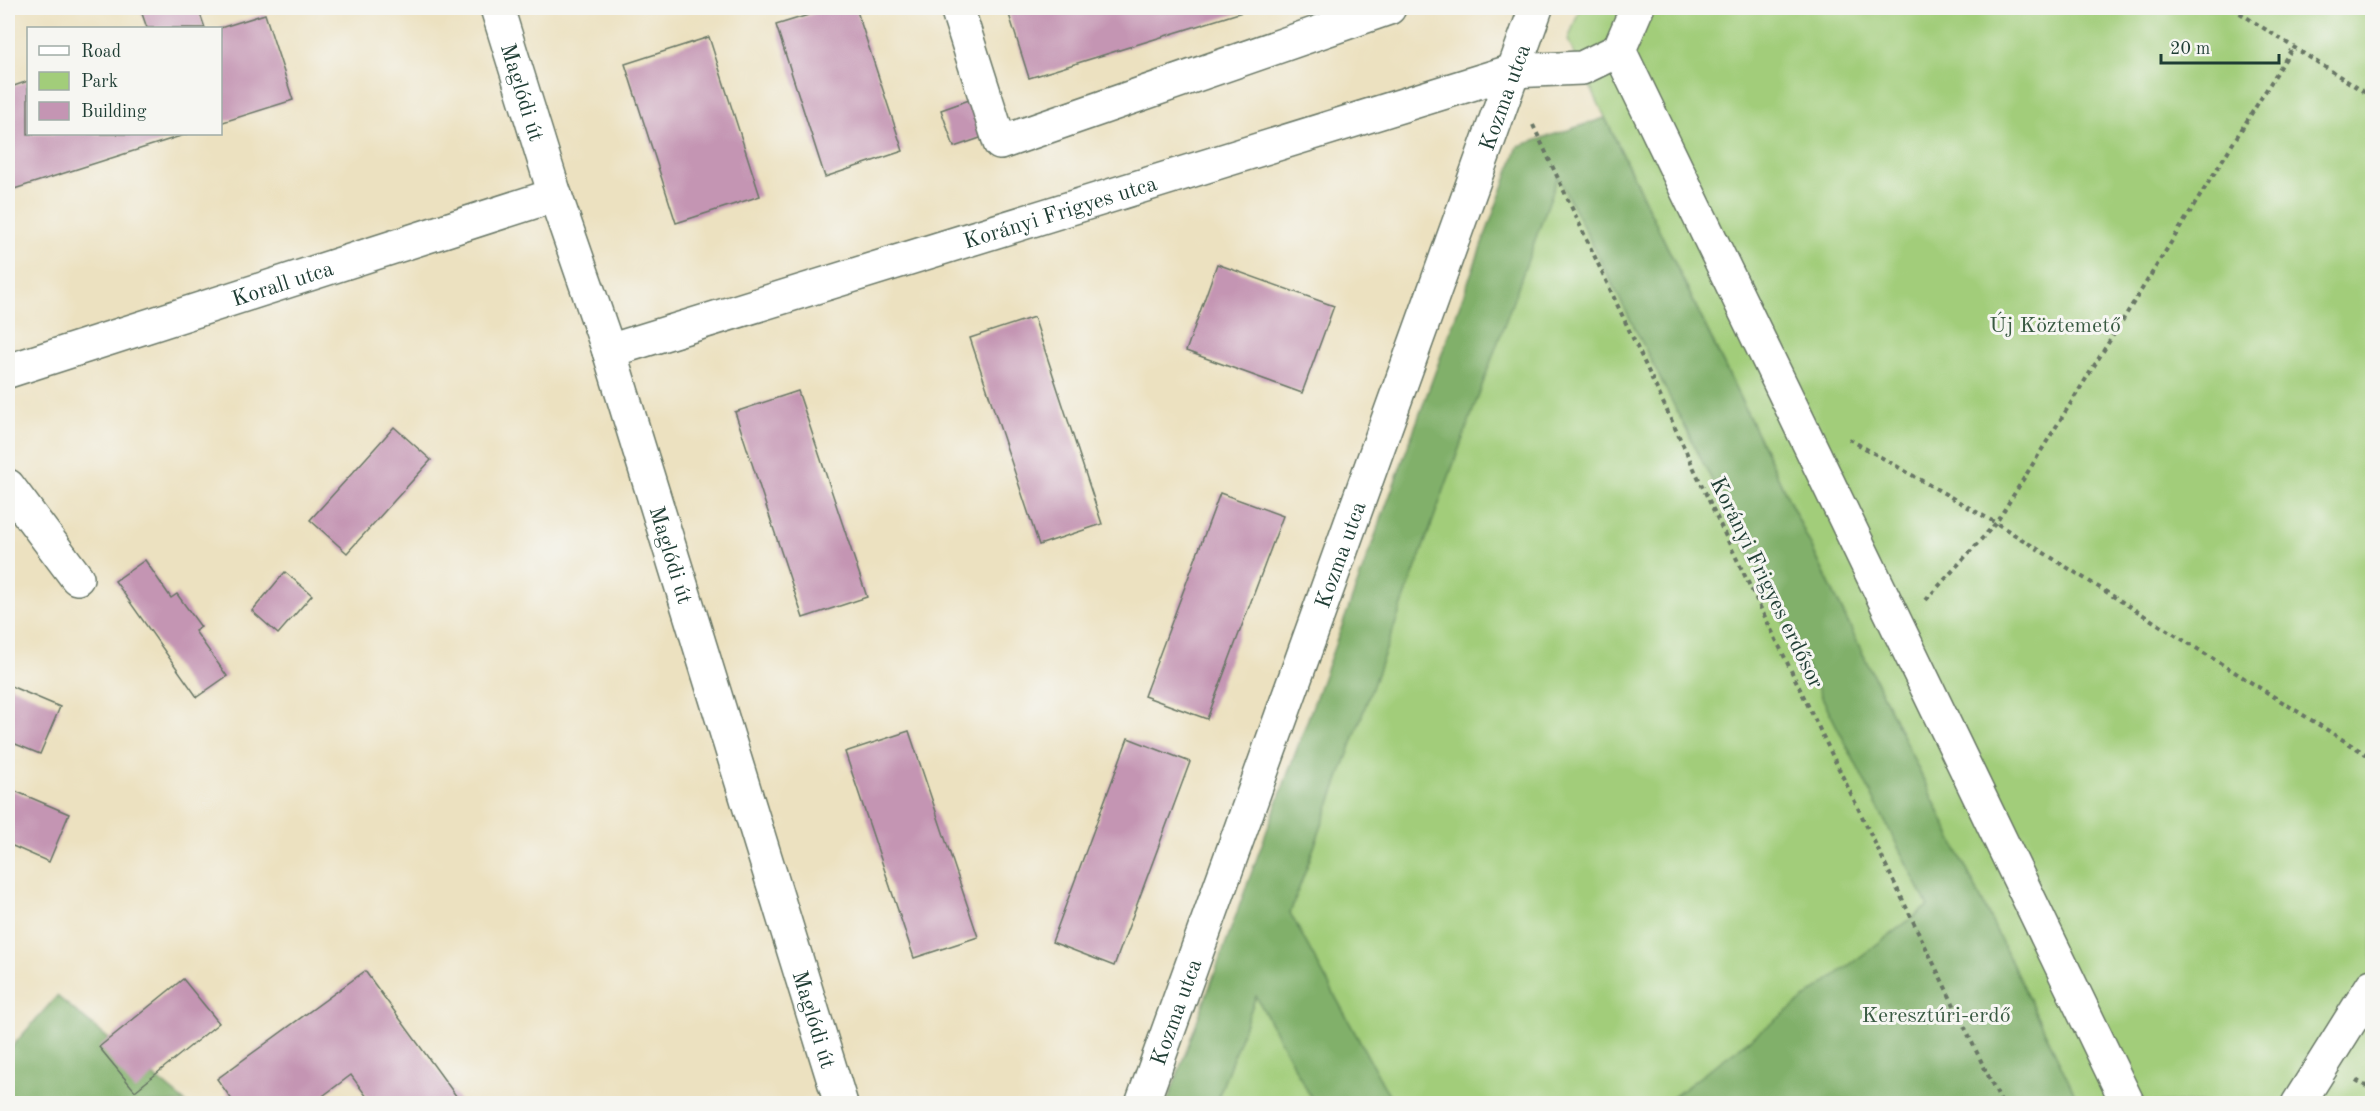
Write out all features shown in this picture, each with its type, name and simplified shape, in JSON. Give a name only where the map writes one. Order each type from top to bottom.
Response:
[{"type":"street","name":"Maglódi út","points":[[497,8],[555,195],[609,351],[841,1104]]},
{"type":"street","points":[[957,8],[1000,143],[1389,8]]},
{"type":"street","name":"Kozma utca","points":[[1142,1104],[1536,8]]},
{"type":"street","points":[[1637,8],[1619,50],[1805,430],[2128,1104]]},
{"type":"street","name":"Korányi Frigyes utca","points":[[609,351],[1513,71],[1582,68],[1619,50]]},
{"type":"street","name":"Korall utca","points":[[8,371],[555,195]]},
{"type":"street","points":[[8,486],[77,578]]},
{"type":"street","points":[[2298,1104],[2373,987]]},
{"type":"path","points":[[2232,8],[2373,97]]},
{"type":"path","points":[[1898,624],[1932,596],[1996,523],[2293,46]]},
{"type":"path","name":"Korányi Frigyes erdősor","points":[[1513,71],[1534,128],[1728,541],[2001,1104]]},
{"type":"path","points":[[1805,430],[1836,432],[1996,523],[2373,758]]},
{"type":"green space","name":"Új Köztemető","points":[[1580,8],[2372,8],[2372,1103],[2079,1103],[1568,40]]},
{"type":"green space","name":"Keresztúri-erdő","points":[[1605,118],[2079,1103],[1665,1103],[1928,906],[1558,177],[1290,913],[1393,1103],[1314,1103],[1256,996],[1216,1103],[1167,1103],[1518,146]]},
{"type":"green space","points":[[1558,176],[1928,906],[1665,1104],[1393,1103],[1290,913]]},
{"type":"green space","points":[[57,996],[186,1103],[8,1103],[8,1051]]},
{"type":"green space","points":[[1256,996],[1314,1103],[1216,1103]]},
{"type":"building","points":[[140,8],[198,8],[205,27],[147,27]]},
{"type":"building","points":[[831,8],[856,8],[903,151],[825,177],[776,25]]},
{"type":"building","points":[[1007,8],[1255,8],[1029,78]]},
{"type":"building","points":[[265,14],[293,100],[222,122],[222,27]]},
{"type":"building","points":[[709,37],[760,196],[676,223],[625,64]]},
{"type":"building","points":[[27,81],[27,135],[184,135],[8,191],[8,88]]},
{"type":"building","points":[[972,99],[986,136],[954,147],[941,110]]},
{"type":"building","points":[[1217,264],[1334,306],[1302,393],[1186,351]]},
{"type":"building","points":[[1034,317],[1102,524],[1039,545],[970,338]]},
{"type":"building","points":[[798,391],[867,597],[803,618],[735,412]]},
{"type":"building","points":[[394,427],[431,460],[347,553],[310,520]]},
{"type":"building","points":[[1220,493],[1283,516],[1207,719],[1144,696]]},
{"type":"building","points":[[145,560],[171,598],[177,594],[201,627],[195,631],[227,676],[197,697],[115,581]]},
{"type":"building","points":[[285,572],[312,595],[278,634],[252,611]]},
{"type":"building","points":[[8,685],[60,707],[40,754],[8,741]]},
{"type":"building","points":[[909,731],[978,937],[914,958],[845,752]]},
{"type":"building","points":[[1128,738],[1190,762],[1114,966],[1052,942]]},
{"type":"building","points":[[8,788],[69,814],[49,862],[8,844]]},
{"type":"building","points":[[365,971],[462,1104],[372,1104],[351,1075],[312,1104],[235,1104],[217,1079]]},
{"type":"building","points":[[183,979],[219,1023],[135,1091],[99,1047]]}]
